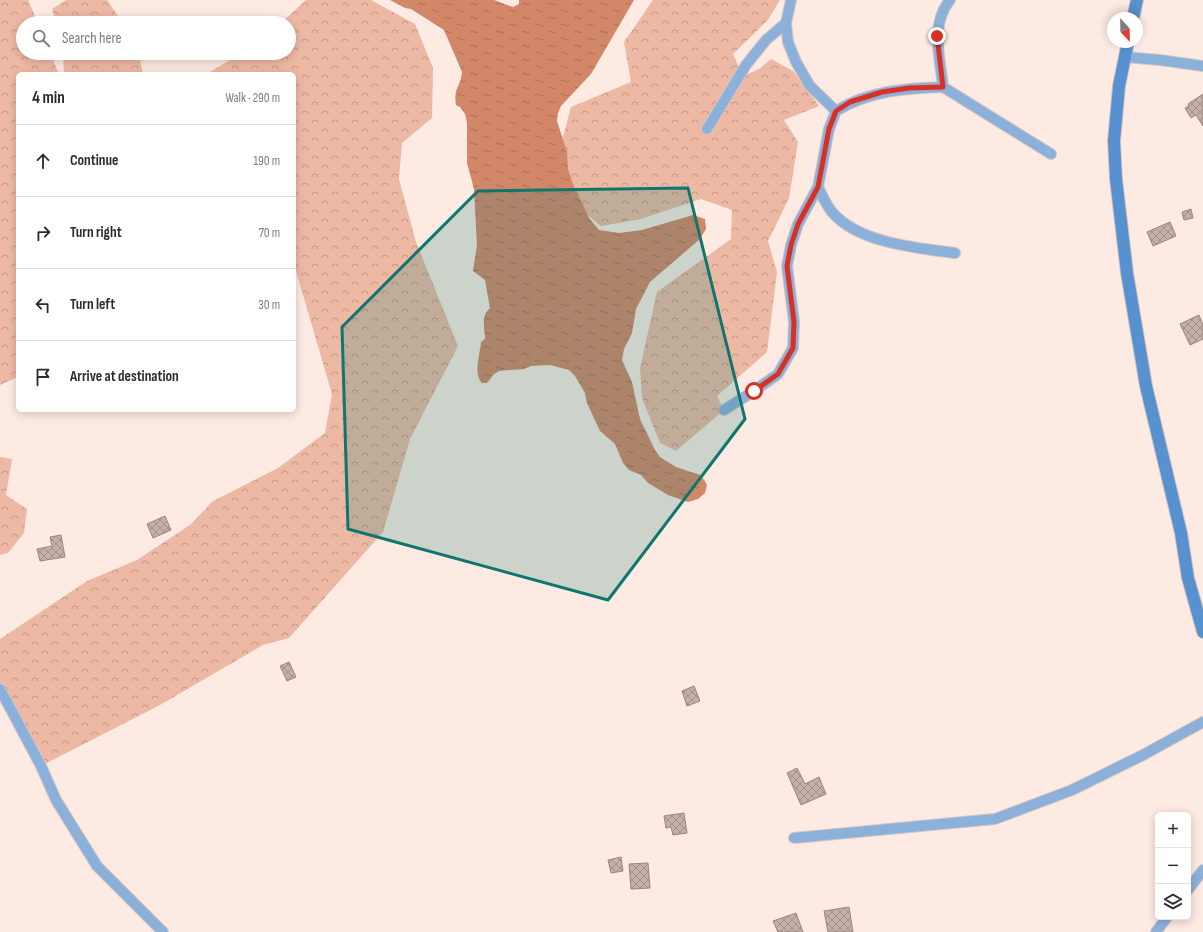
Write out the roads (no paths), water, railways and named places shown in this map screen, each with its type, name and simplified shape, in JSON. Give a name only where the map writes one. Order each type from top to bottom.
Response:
[{"type":"street","points":[[791,0],[786,23],[788,42],[810,86],[836,111]]},
{"type":"street","points":[[943,87],[937,36],[940,20],[950,0]]},
{"type":"street","points":[[1134,12],[1137,0]]},
{"type":"street","points":[[707,129],[746,65],[766,40],[786,23]]},
{"type":"street","points":[[1127,48],[1119,86],[1114,140],[1116,179],[1127,273],[1146,386],[1181,533],[1188,578],[1203,632]]},
{"type":"street","points":[[1125,57],[1203,66]]},
{"type":"street","points":[[724,410],[778,374],[793,348],[794,322],[787,266],[791,245],[798,224],[818,187],[829,129],[836,111],[850,102],[882,92],[909,88],[943,87],[1051,154]]},
{"type":"street","points":[[818,187],[831,211],[842,222],[870,236],[888,243],[955,253]]},
{"type":"street","points":[[0,689],[41,766],[56,800],[97,866],[163,932]]},
{"type":"street","points":[[794,838],[995,819],[1072,790],[1203,722]]},
{"type":"street","points":[[1191,886],[1203,870]]},
{"type":"street","points":[[1156,932],[1165,920]]},
{"type":"water","points":[[390,0],[494,0],[513,7],[519,4],[519,0],[634,0],[591,74],[561,106],[557,121],[567,152],[568,169],[573,184],[589,218],[599,230],[619,233],[642,230],[693,215],[705,219],[706,229],[700,239],[650,282],[636,309],[632,333],[624,349],[622,360],[632,382],[640,419],[655,450],[660,457],[676,467],[700,475],[705,481],[707,485],[705,493],[698,499],[688,502],[668,495],[648,483],[641,475],[629,470],[623,463],[615,444],[600,431],[587,403],[585,393],[575,376],[569,370],[550,365],[531,366],[524,369],[499,371],[494,374],[487,383],[482,383],[479,379],[477,370],[481,342],[485,339],[484,319],[490,308],[485,280],[473,271],[477,245],[474,189],[467,163],[467,123],[465,114],[460,107],[456,105],[455,99],[462,72],[444,30],[411,9],[405,8]]}]
